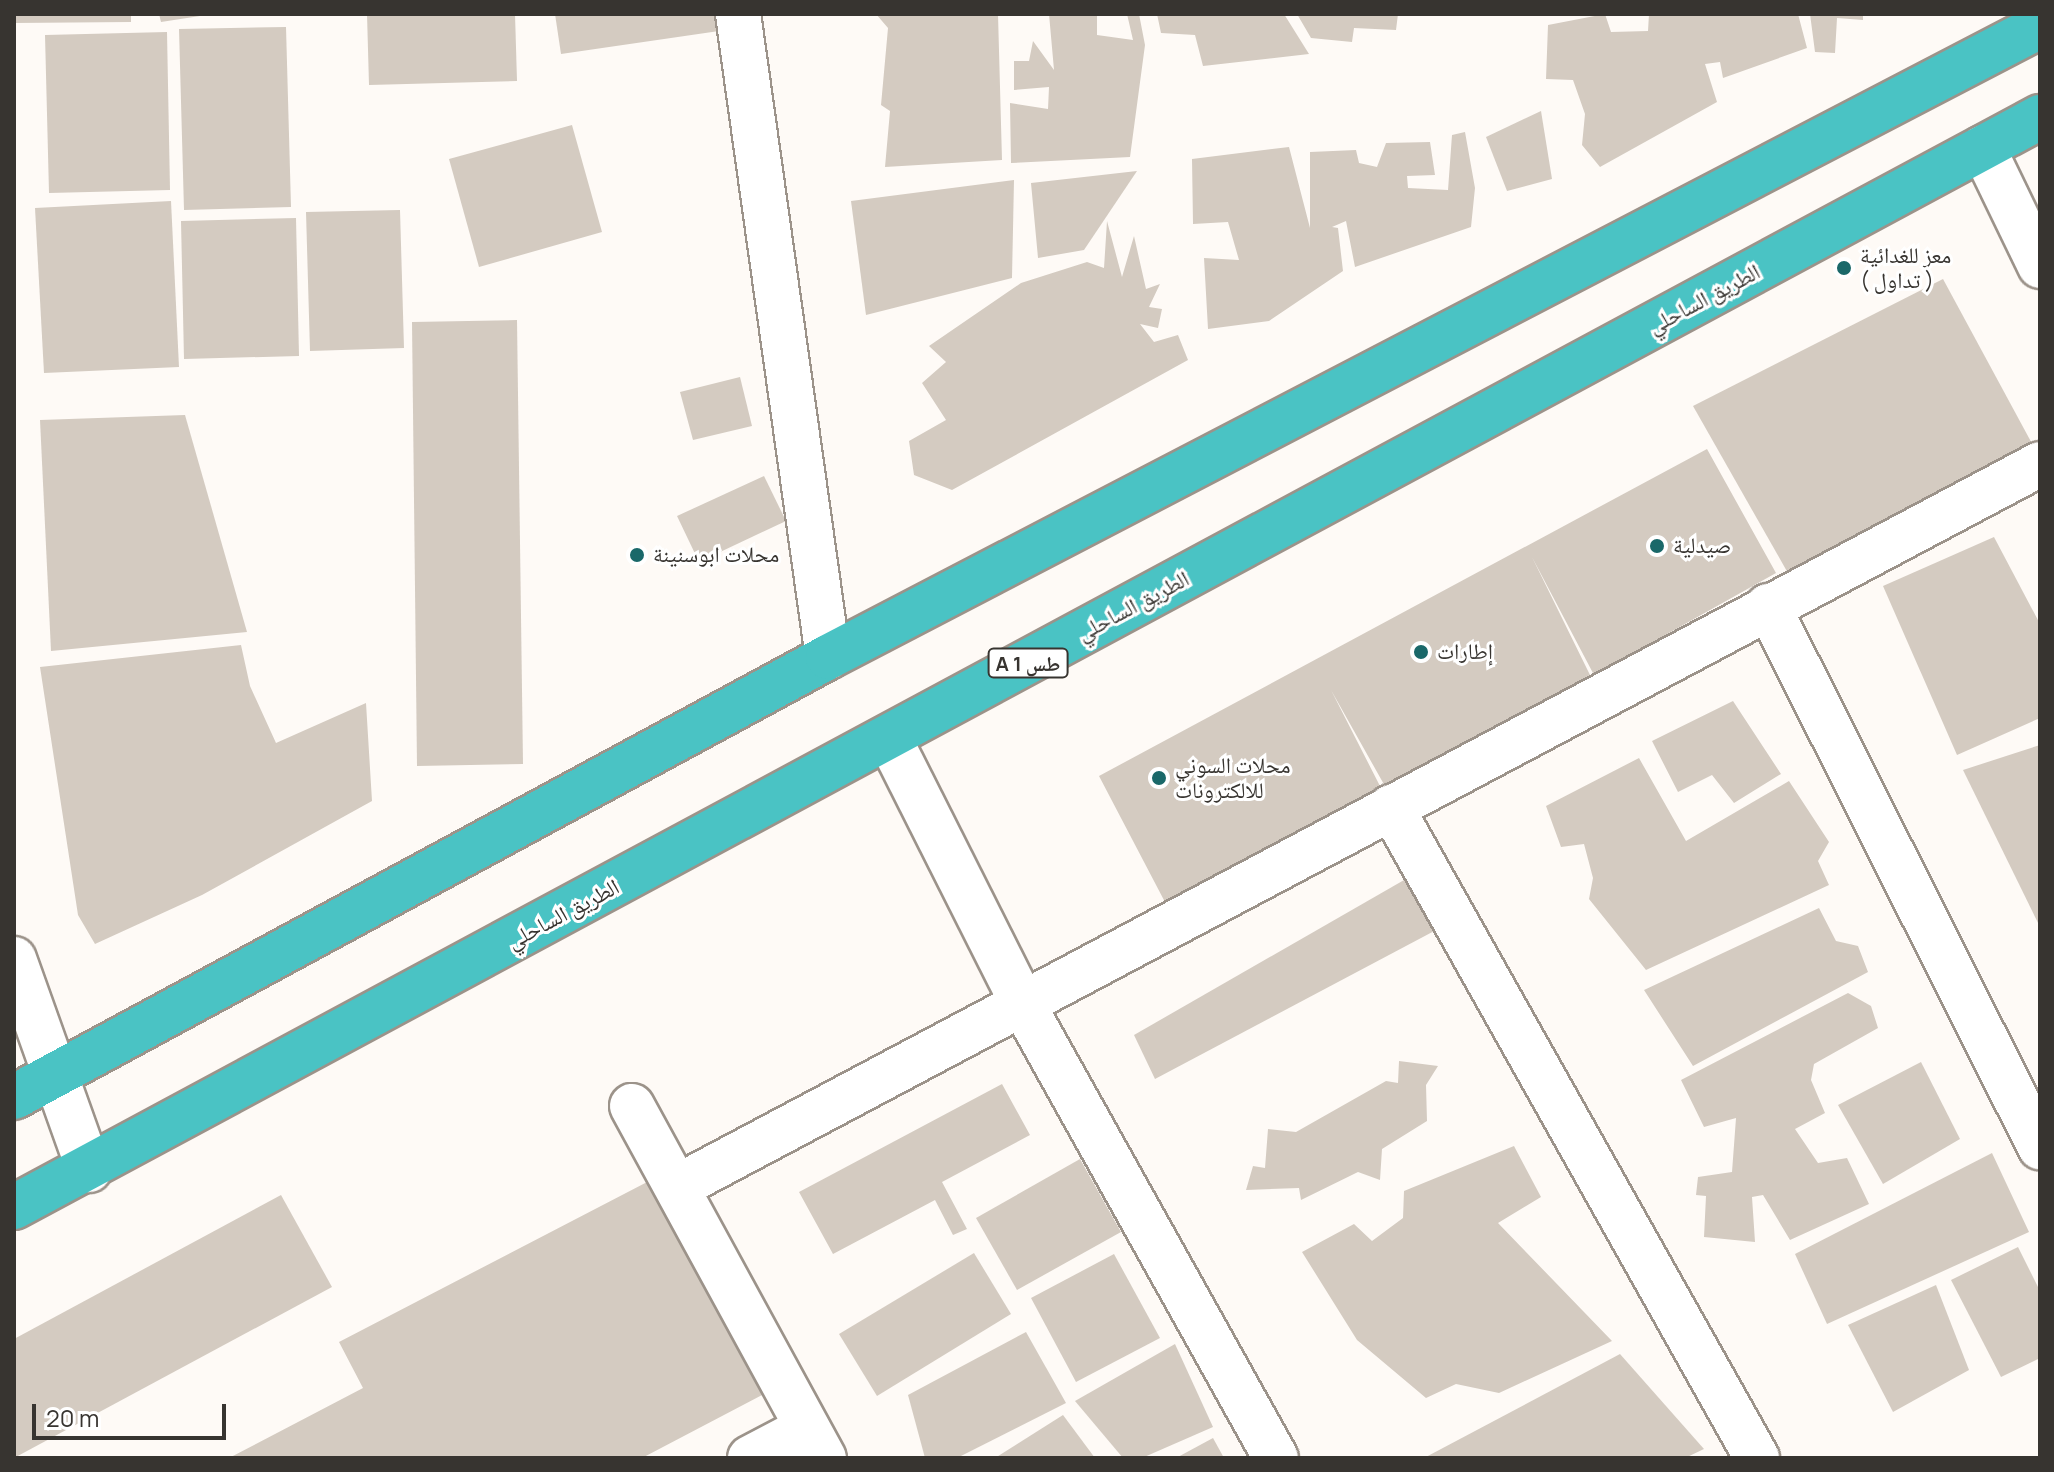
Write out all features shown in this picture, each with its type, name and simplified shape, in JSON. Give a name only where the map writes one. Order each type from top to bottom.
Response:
[{"type":"highway","points":[[14,1097],[828,657],[2040,26]]},
{"type":"highway","name":"الطريق الساحلي","points":[[14,1207],[89,1170],[2040,117]]},
{"type":"street","points":[[738,14],[828,657]]},
{"type":"street","points":[[1983,148],[2040,266]]},
{"type":"street","points":[[677,1187],[2040,464]]},
{"type":"street","points":[[1768,606],[2040,1147]]},
{"type":"street","points":[[889,738],[1022,1003],[1276,1458]]},
{"type":"street","points":[[1391,807],[1757,1458]]},
{"type":"street","points":[[14,959],[89,1170]]},
{"type":"street","points":[[632,1106],[815,1443],[750,1458]]},
{"type":"building","points":[[14,14],[131,14],[131,22],[14,23]]},
{"type":"building","points":[[159,14],[200,14],[200,16],[161,22]]},
{"type":"building","points":[[367,14],[515,14],[517,81],[369,85]]},
{"type":"building","points":[[555,14],[716,14],[719,31],[561,54]]},
{"type":"building","points":[[876,14],[998,14],[1002,160],[885,167],[890,111],[881,105],[888,28]]},
{"type":"building","points":[[1049,14],[1097,14],[1097,35],[1133,40],[1127,14],[1139,14],[1145,45],[1130,157],[1011,163],[1010,103],[1048,109],[1049,87],[1014,90],[1014,61],[1029,61],[1033,41],[1054,70]]},
{"type":"building","points":[[1157,14],[1284,14],[1309,54],[1203,66],[1195,35],[1161,33]]},
{"type":"building","points":[[1297,14],[1398,14],[1396,30],[1354,28],[1352,42],[1311,38]]},
{"type":"building","points":[[1605,14],[1611,32],[1648,31],[1649,14],[1798,14],[1807,48],[1723,78],[1720,62],[1705,64],[1717,102],[1600,167],[1582,145],[1585,114],[1573,80],[1546,79],[1548,25]]},
{"type":"building","points":[[1810,14],[1863,14],[1863,20],[1837,18],[1835,53],[1815,52]]},
{"type":"building","points":[[286,27],[291,207],[184,210],[179,29]]},
{"type":"building","points":[[167,32],[170,190],[49,193],[45,35]]},
{"type":"building","points":[[1541,111],[1552,179],[1507,191],[1486,137]]},
{"type":"building","points":[[572,125],[602,232],[479,267],[449,159]]},
{"type":"building","points":[[1465,132],[1475,188],[1471,227],[1355,267],[1346,221],[1332,227],[1338,228],[1343,271],[1269,321],[1208,329],[1204,258],[1239,260],[1228,222],[1193,224],[1192,159],[1289,147],[1310,228],[1310,152],[1356,150],[1359,163],[1377,167],[1386,143],[1430,142],[1435,175],[1407,176],[1408,188],[1448,190],[1452,135]]},
{"type":"building","points":[[1137,171],[1084,250],[1038,258],[1031,183]]},
{"type":"building","points":[[1014,180],[1012,278],[866,315],[851,201]]},
{"type":"building","points":[[171,201],[179,367],[44,373],[35,208]]},
{"type":"building","points":[[400,210],[404,348],[310,351],[306,212]]},
{"type":"building","points":[[296,218],[299,356],[184,359],[181,221]]},
{"type":"building","points":[[1107,221],[1122,277],[1134,236],[1146,289],[1160,284],[1149,307],[1162,309],[1158,328],[1140,324],[1154,342],[1178,335],[1188,360],[952,490],[914,475],[909,441],[946,420],[922,383],[946,362],[929,346],[1021,283],[1087,262],[1104,268]]},
{"type":"building","points":[[1943,279],[2035,449],[1793,582],[1693,406]]},
{"type":"building","points":[[517,320],[523,764],[417,766],[412,322]]},
{"type":"building","points":[[740,377],[752,426],[693,440],[680,392]]},
{"type":"building","points":[[185,415],[247,632],[51,651],[40,420]]},
{"type":"building","points":[[1707,449],[1776,573],[1594,675],[1532,557],[1590,675],[1386,788],[1331,690],[1382,790],[1166,904],[1099,776]]},
{"type":"building","points":[[764,476],[786,521],[699,562],[677,516]]},
{"type":"building","points":[[1994,537],[2040,624],[2040,718],[1957,755],[1883,586]]},
{"type":"building","points":[[241,645],[250,686],[276,743],[366,703],[372,801],[202,895],[95,944],[78,915],[40,667]]},
{"type":"building","points":[[1733,701],[1781,774],[1734,803],[1712,775],[1678,792],[1652,741]]},
{"type":"building","points":[[2040,745],[2040,927],[1963,770]]},
{"type":"building","points":[[1639,758],[1686,841],[1789,781],[1829,842],[1818,861],[1829,885],[1646,970],[1589,899],[1593,878],[1584,844],[1561,847],[1546,806]]},
{"type":"building","points":[[1425,868],[1455,920],[1155,1079],[1134,1035]]},
{"type":"building","points":[[1819,908],[1836,941],[1858,946],[1868,972],[1693,1066],[1644,990]]},
{"type":"building","points":[[1848,993],[1871,1006],[1878,1028],[1814,1064],[1811,1080],[1825,1113],[1795,1129],[1818,1163],[1847,1158],[1869,1204],[1790,1240],[1763,1195],[1752,1197],[1755,1242],[1704,1237],[1706,1196],[1696,1195],[1698,1177],[1732,1172],[1736,1118],[1704,1127],[1681,1080]]},
{"type":"building","points":[[1399,1061],[1438,1066],[1426,1085],[1427,1121],[1382,1149],[1380,1180],[1358,1172],[1301,1200],[1299,1188],[1246,1190],[1253,1166],[1265,1168],[1268,1129],[1296,1132],[1386,1081],[1398,1083]]},
{"type":"building","points":[[1921,1062],[1960,1139],[1883,1184],[1838,1105]]},
{"type":"building","points":[[1002,1084],[1030,1135],[942,1182],[967,1229],[953,1235],[935,1200],[833,1254],[799,1192]]},
{"type":"building","points":[[1514,1146],[1541,1197],[1498,1223],[1612,1341],[1499,1393],[1456,1384],[1426,1398],[1357,1340],[1302,1252],[1354,1224],[1372,1241],[1403,1218],[1404,1191]]},
{"type":"building","points":[[1992,1153],[2029,1232],[1827,1324],[1795,1254]]},
{"type":"building","points":[[1080,1159],[1121,1232],[1017,1290],[976,1218]]},
{"type":"building","points":[[651,1180],[764,1394],[642,1458],[229,1458],[363,1388],[339,1342]]},
{"type":"building","points":[[281,1195],[332,1287],[14,1458],[14,1339]]},
{"type":"building","points":[[2018,1247],[2040,1291],[2040,1358],[2001,1377],[1951,1280]]},
{"type":"building","points":[[974,1253],[1011,1314],[877,1396],[839,1334]]},
{"type":"building","points":[[1114,1254],[1160,1338],[1076,1382],[1031,1298]]},
{"type":"building","points":[[1936,1285],[1969,1370],[1893,1412],[1848,1325]]},
{"type":"building","points":[[1026,1332],[1066,1403],[957,1458],[925,1458],[908,1395]]},
{"type":"building","points":[[1175,1344],[1213,1427],[1142,1458],[1123,1458],[1075,1401]]},
{"type":"building","points":[[1620,1354],[1704,1449],[1685,1458],[1424,1458]]},
{"type":"building","points":[[1063,1415],[1095,1458],[995,1458]]},
{"type":"building","points":[[1213,1438],[1224,1458],[1176,1458]]},
{"type":"place","name":"معز للغدائية ( تداول )","points":[[1844,268]]},
{"type":"place","name":"صيدلية","points":[[1657,546]]},
{"type":"place","name":"محلات ابوسنينة","points":[[637,555]]},
{"type":"place","name":"إطارات","points":[[1421,652]]},
{"type":"place","name":"محلات السوني للالكترونات","points":[[1159,778]]}]
